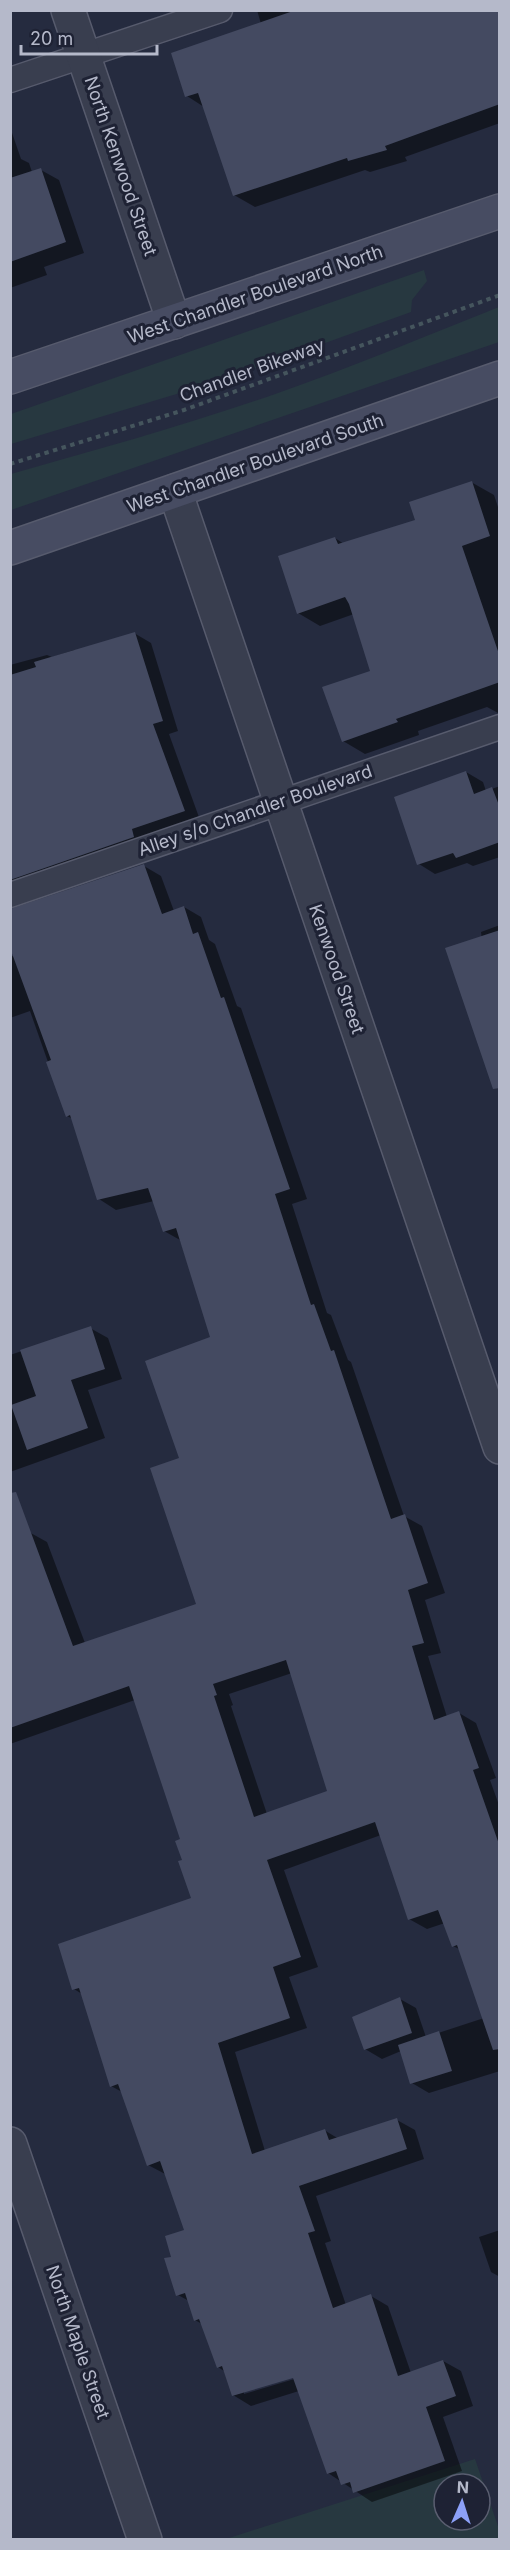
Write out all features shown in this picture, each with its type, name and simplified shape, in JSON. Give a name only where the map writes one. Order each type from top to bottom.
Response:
[{"type":"main road","name":"West Chandler Boulevard North","points":[[10,377],[500,211]]},
{"type":"main road","name":"West Chandler Boulevard South","points":[[10,548],[500,378]]},
{"type":"street","name":"North Kenwood Street","points":[[68,10],[174,322]]},
{"type":"street","name":"Kenwood Street","points":[[176,491],[500,1447]]},
{"type":"street","name":"North Maple Street","points":[[10,2144],[145,2540]]},
{"type":"lane","points":[[10,81],[220,10]]},
{"type":"lane","name":"Alley s/o Chandler Boulevard","points":[[10,895],[500,727]]},
{"type":"path","name":"Chandler Bikeway","points":[[10,464],[184,410],[500,295]]},
{"type":"shaded area","points":[[424,270],[427,281],[412,300],[411,312],[223,380],[11,444],[11,414]]},
{"type":"shaded area","points":[[499,307],[499,342],[11,510],[11,474],[145,436],[278,393]]},
{"type":"shaded area","points":[[475,2459],[479,2472],[435,2472]]},
{"type":"shaded area","points":[[432,2473],[432,2532],[492,2532],[492,2509],[499,2529],[499,2539],[226,2539]]},
{"type":"building","points":[[296,10],[500,10],[500,104],[385,146],[387,150],[348,161],[347,158],[233,196],[198,93],[185,97],[171,53]]},
{"type":"building","points":[[41,168],[66,242],[10,262],[10,178]]},
{"type":"building","points":[[472,481],[490,536],[462,546],[500,657],[500,682],[396,719],[398,722],[342,742],[322,687],[370,671],[349,604],[345,597],[297,614],[278,556],[335,537],[338,544],[415,520],[409,502]]},
{"type":"building","points":[[135,632],[163,721],[153,724],[185,811],[132,829],[134,837],[10,880],[10,675],[36,667],[34,662]]},
{"type":"building","points":[[466,771],[474,794],[492,787],[500,808],[500,842],[456,858],[453,853],[417,865],[394,797]]},
{"type":"building","points":[[144,864],[162,914],[184,906],[193,934],[198,932],[221,998],[224,997],[290,1189],[275,1194],[311,1305],[314,1304],[331,1351],[334,1350],[391,1519],[405,1514],[428,1583],[408,1590],[424,1643],[412,1646],[434,1720],[459,1711],[479,1768],[473,1770],[500,1847],[500,2049],[493,2050],[457,1945],[452,1947],[438,1910],[408,1920],[375,1822],[267,1860],[301,1957],[273,1967],[290,2018],[218,2043],[252,2154],[325,2129],[329,2140],[397,2118],[407,2149],[299,2186],[315,2231],[308,2233],[333,2308],[371,2294],[398,2376],[443,2360],[456,2396],[426,2407],[445,2461],[353,2493],[350,2482],[341,2485],[336,2471],[327,2474],[293,2378],[232,2396],[222,2366],[217,2368],[199,2319],[194,2321],[185,2293],[176,2296],[164,2258],[171,2257],[165,2236],[184,2230],[160,2161],[147,2166],[118,2084],[110,2087],[79,1988],[72,1990],[58,1944],[191,1898],[178,1861],[182,1860],[175,1841],[180,1839],[129,1686],[10,1728],[10,1493],[16,1492],[73,1646],[196,1604],[150,1468],[179,1458],[145,1361],[210,1337],[176,1228],[163,1232],[148,1188],[97,1200],[70,1115],[66,1117],[46,1062],[51,1060],[10,948],[10,909]],"holes":[[[286,1660],[327,1791],[254,1817],[214,1696],[217,1695],[213,1684]]]},
{"type":"building","points":[[500,930],[500,1088],[493,1089],[445,948]]},
{"type":"building","points":[[91,1326],[105,1369],[71,1380],[88,1428],[27,1450],[11,1405],[36,1396],[20,1350]]},
{"type":"building","points":[[400,1997],[412,2033],[364,2050],[352,2017]]},
{"type":"building","points":[[439,2031],[452,2071],[410,2084],[398,2045]]}]
